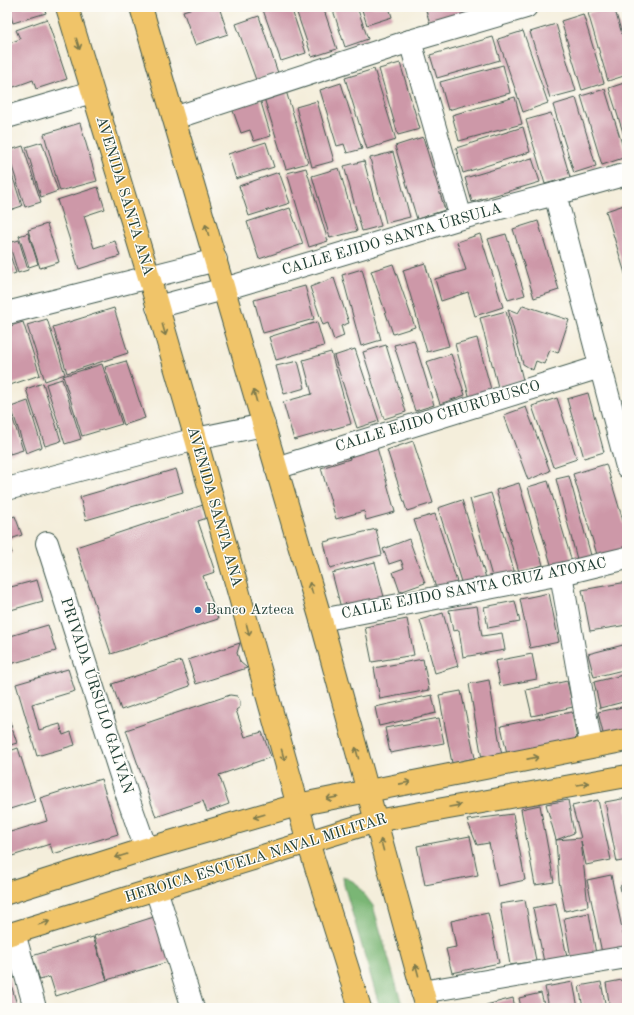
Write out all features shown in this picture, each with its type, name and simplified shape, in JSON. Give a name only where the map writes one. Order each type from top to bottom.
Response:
[{"type":"main road","name":"AVENIDA SANTA ANA","points":[[67,7],[196,439],[297,805],[360,1008]]},
{"type":"main road","points":[[141,7],[321,620],[425,1000]]},
{"type":"main road","name":"HEROICA ESCUELA NAVAL MILITAR","points":[[7,893],[146,849],[297,805],[627,740]]},
{"type":"main road","name":"HEROICA ESCUELA NAVAL MILITAR","points":[[11,934],[376,820],[627,776]]},
{"type":"street","points":[[174,118],[410,41],[482,13],[526,7]]},
{"type":"street","points":[[410,41],[461,218]]},
{"type":"street","points":[[7,117],[92,92]]},
{"type":"street","name":"CALLE EJIDO SANTA ÚRSULA","points":[[157,307],[224,289],[461,218],[627,174]]},
{"type":"street","points":[[555,194],[627,467]]},
{"type":"street","points":[[7,313],[216,260]]},
{"type":"street","name":"CALLE EJIDO CHURUBUSCO","points":[[276,468],[600,367]]},
{"type":"street","points":[[7,489],[196,439],[264,425]]},
{"type":"street","name":"PRIVADA ÚRSULO GALVÁN","points":[[48,543],[124,786],[146,849]]},
{"type":"street","name":"CALLE EJIDO SANTA CRUZ ATOYAC","points":[[321,620],[561,574],[627,558]]},
{"type":"street","points":[[561,574],[591,746]]},
{"type":"street","points":[[156,889],[176,948],[193,1008]]},
{"type":"street","points":[[11,934],[35,1008]]},
{"type":"street","points":[[425,1000],[627,957]]},
{"type":"green space","points":[[343,876],[356,883],[373,906],[403,1008],[380,1008],[344,885]]},
{"type":"building","points":[[8,7],[44,7],[46,13],[13,23]]},
{"type":"building","points":[[196,7],[219,7],[228,34],[195,45],[183,11]]},
{"type":"building","points":[[262,7],[291,7],[306,53],[281,61]]},
{"type":"building","points":[[295,7],[323,7],[337,49],[312,57]]},
{"type":"building","points":[[332,7],[357,7],[368,39],[345,47]]},
{"type":"building","points":[[361,7],[389,7],[392,17],[367,25]]},
{"type":"building","points":[[425,7],[466,7],[468,13],[430,24]]},
{"type":"building","points":[[614,7],[627,51],[627,75],[608,81],[588,13]]},
{"type":"building","points":[[621,7],[627,7],[627,27]]},
{"type":"building","points":[[583,14],[604,83],[582,90],[561,21]]},
{"type":"building","points":[[259,16],[278,73],[256,80],[236,24]]},
{"type":"building","points":[[47,19],[67,79],[36,89],[33,80],[11,88],[7,76],[7,44],[20,39],[16,30]]},
{"type":"building","points":[[556,24],[576,91],[550,98],[530,32]]},
{"type":"building","points":[[523,31],[548,103],[523,112],[498,39]]},
{"type":"building","points":[[493,37],[500,60],[437,78],[430,55]]},
{"type":"building","points":[[400,63],[420,129],[398,135],[379,69]]},
{"type":"building","points":[[503,65],[510,93],[448,110],[440,82]]},
{"type":"building","points":[[374,69],[396,140],[367,149],[345,78]]},
{"type":"building","points":[[627,82],[627,145],[609,88]]},
{"type":"building","points":[[341,83],[362,149],[347,153],[344,144],[337,146],[320,90]]},
{"type":"building","points":[[605,89],[626,157],[602,165],[581,96]]},
{"type":"building","points":[[286,91],[308,163],[286,169],[264,98]]},
{"type":"building","points":[[515,97],[522,124],[459,141],[452,115]]},
{"type":"building","points":[[576,98],[596,166],[574,173],[553,105]]},
{"type":"building","points":[[260,99],[271,136],[254,141],[250,130],[241,133],[232,108]]},
{"type":"building","points":[[317,101],[334,161],[312,167],[296,107]]},
{"type":"building","points":[[551,113],[570,177],[545,184],[526,120]]},
{"type":"building","points":[[80,123],[97,181],[60,191],[44,134]]},
{"type":"building","points":[[523,127],[530,152],[463,173],[456,148]]},
{"type":"building","points":[[423,137],[445,210],[417,219],[395,146]]},
{"type":"building","points":[[42,142],[58,191],[41,197],[26,147]]},
{"type":"building","points":[[266,142],[274,167],[236,179],[228,154]]},
{"type":"building","points":[[23,146],[41,202],[25,207],[7,151]]},
{"type":"building","points":[[393,152],[410,217],[386,223],[370,158]]},
{"type":"building","points":[[532,158],[540,182],[472,202],[465,178]]},
{"type":"building","points":[[7,159],[22,206],[7,211]]},
{"type":"building","points":[[364,161],[381,226],[362,231],[344,166]]},
{"type":"building","points":[[306,168],[328,241],[309,247],[287,173]]},
{"type":"building","points":[[339,168],[357,231],[330,238],[312,176]]},
{"type":"building","points":[[279,172],[290,203],[249,216],[239,186]]},
{"type":"building","points":[[98,187],[105,209],[84,216],[94,248],[115,241],[120,256],[79,269],[57,200]]},
{"type":"building","points":[[627,204],[627,280],[606,211]]},
{"type":"building","points":[[290,208],[303,244],[259,259],[247,222]]},
{"type":"building","points":[[538,221],[559,290],[534,298],[513,229]]},
{"type":"building","points":[[47,224],[59,262],[40,268],[28,230]]},
{"type":"building","points":[[28,233],[38,264],[29,267],[19,236]]},
{"type":"building","points":[[480,234],[503,307],[475,316],[468,292],[441,301],[435,279],[466,270],[457,242]]},
{"type":"building","points":[[506,234],[525,295],[508,300],[488,239]]},
{"type":"building","points":[[19,240],[28,270],[18,273],[9,243]]},
{"type":"building","points":[[7,246],[16,273],[7,276]]},
{"type":"building","points":[[425,263],[449,346],[427,352],[403,270]]},
{"type":"building","points":[[393,264],[415,327],[393,334],[371,271]]},
{"type":"building","points":[[362,269],[381,340],[361,346],[342,275]]},
{"type":"building","points":[[334,278],[349,323],[341,326],[344,336],[334,340],[328,323],[323,325],[310,287]]},
{"type":"building","points":[[305,286],[314,319],[263,333],[254,300]]},
{"type":"building","points":[[523,305],[569,320],[558,353],[550,350],[544,364],[536,361],[533,370],[523,364],[508,309],[518,313]]},
{"type":"building","points":[[114,308],[128,353],[67,373],[53,327]]},
{"type":"building","points":[[506,311],[523,380],[498,387],[480,318]]},
{"type":"building","points":[[47,319],[65,374],[45,381],[27,325]]},
{"type":"building","points":[[23,322],[40,375],[7,386],[7,327]]},
{"type":"building","points":[[317,322],[324,346],[276,360],[269,337]]},
{"type":"building","points":[[477,338],[492,393],[470,399],[455,344]]},
{"type":"building","points":[[414,340],[434,405],[415,411],[394,345]]},
{"type":"building","points":[[386,345],[406,412],[384,419],[363,352]]},
{"type":"building","points":[[355,349],[379,421],[357,428],[334,356]]},
{"type":"building","points":[[331,352],[351,424],[294,440],[283,402],[312,394],[303,360]]},
{"type":"building","points":[[451,354],[465,395],[440,404],[426,362]]},
{"type":"building","points":[[126,361],[145,418],[124,425],[105,367]]},
{"type":"building","points":[[298,361],[305,388],[284,394],[276,366]]},
{"type":"building","points":[[102,364],[122,424],[82,436],[63,376]]},
{"type":"building","points":[[62,379],[81,439],[65,444],[46,384]]},
{"type":"building","points":[[43,383],[61,441],[45,446],[26,389]]},
{"type":"building","points":[[588,393],[604,452],[584,458],[567,399]]},
{"type":"building","points":[[557,398],[577,459],[553,467],[532,406]]},
{"type":"building","points":[[7,401],[23,450],[10,454],[7,445]]},
{"type":"building","points":[[28,401],[42,447],[26,453],[11,407]]},
{"type":"building","points":[[526,407],[550,471],[528,480],[504,415]]},
{"type":"building","points":[[413,441],[433,503],[407,511],[387,450]]},
{"type":"building","points":[[376,444],[395,512],[366,520],[364,511],[336,519],[321,468],[350,459],[348,452]]},
{"type":"building","points":[[606,464],[627,534],[627,555],[598,558],[573,474]]},
{"type":"building","points":[[176,469],[183,492],[86,520],[80,497]]},
{"type":"building","points":[[569,476],[592,559],[578,563],[556,479]]},
{"type":"building","points":[[548,481],[573,565],[553,571],[528,487]]},
{"type":"building","points":[[519,483],[543,565],[519,572],[496,490]]},
{"type":"building","points":[[491,493],[515,574],[493,580],[470,499]]},
{"type":"building","points":[[462,500],[486,578],[462,585],[438,508]]},
{"type":"building","points":[[203,505],[207,518],[198,521],[215,572],[203,576],[218,619],[111,654],[76,547]]},
{"type":"building","points":[[435,514],[457,582],[436,588],[414,520]]},
{"type":"building","points":[[15,516],[22,535],[8,540],[12,553],[7,555],[7,519]]},
{"type":"building","points":[[376,529],[382,555],[330,568],[324,542]]},
{"type":"building","points":[[409,539],[425,583],[400,592],[393,572],[404,568],[401,560],[389,564],[383,549]]},
{"type":"building","points":[[375,562],[384,597],[341,608],[332,573]]},
{"type":"building","points":[[37,580],[43,601],[7,611],[7,588]]},
{"type":"building","points":[[627,582],[627,625],[590,631],[582,590]]},
{"type":"building","points":[[549,593],[559,642],[530,648],[520,599]]},
{"type":"building","points":[[515,601],[520,622],[488,628],[484,607]]},
{"type":"building","points":[[477,606],[482,636],[502,633],[505,650],[463,657],[459,630],[453,631],[449,610]]},
{"type":"building","points":[[443,613],[458,666],[435,673],[420,620]]},
{"type":"building","points":[[407,619],[414,655],[372,662],[365,627]]},
{"type":"building","points":[[48,625],[56,651],[7,665],[7,637]]},
{"type":"building","points":[[240,643],[237,653],[240,662],[247,668],[196,684],[188,660]]},
{"type":"building","points":[[627,644],[627,669],[594,677],[588,654]]},
{"type":"building","points":[[532,654],[537,679],[500,686],[495,661]]},
{"type":"building","points":[[423,659],[429,690],[380,699],[374,668]]},
{"type":"building","points":[[181,661],[190,686],[121,710],[112,684]]},
{"type":"building","points":[[68,669],[75,691],[32,704],[39,730],[60,724],[63,735],[71,732],[75,745],[37,756],[16,684]]},
{"type":"building","points":[[627,674],[627,701],[600,708],[594,682]]},
{"type":"building","points":[[489,680],[502,756],[482,759],[469,684]]},
{"type":"building","points":[[567,681],[573,707],[532,716],[526,690]]},
{"type":"building","points":[[461,691],[475,758],[452,763],[439,695]]},
{"type":"building","points":[[230,695],[237,696],[240,701],[240,707],[236,710],[245,737],[262,732],[271,757],[219,775],[229,804],[207,812],[203,801],[156,817],[126,730]]},
{"type":"building","points":[[432,695],[436,713],[379,726],[375,707]]},
{"type":"building","points":[[627,706],[627,737],[605,742],[598,712]]},
{"type":"building","points":[[572,712],[578,744],[508,758],[501,726]]},
{"type":"building","points":[[7,713],[17,743],[7,746]]},
{"type":"building","points":[[439,718],[444,743],[390,753],[385,728]]},
{"type":"building","points":[[18,748],[35,801],[7,810],[7,752]]},
{"type":"building","points":[[101,779],[118,834],[53,854],[50,844],[9,857],[7,851],[7,833],[47,821],[40,798]]},
{"type":"building","points":[[627,798],[627,860],[617,862],[605,802]]},
{"type":"building","points":[[568,800],[574,833],[556,840],[546,804]]},
{"type":"building","points":[[598,800],[611,860],[586,865],[581,841],[588,906],[565,911],[559,881],[556,840],[581,838],[572,806]]},
{"type":"building","points":[[540,805],[554,882],[535,885],[521,809]]},
{"type":"building","points":[[513,814],[525,880],[498,886],[489,843],[477,845],[467,820]]},
{"type":"building","points":[[470,836],[478,875],[425,885],[417,846]]},
{"type":"building","points":[[611,875],[626,948],[602,953],[587,880]]},
{"type":"building","points":[[627,884],[627,916],[626,916],[620,886]]},
{"type":"building","points":[[525,900],[536,961],[510,965],[500,904]]},
{"type":"building","points":[[556,903],[567,957],[544,962],[533,908]]},
{"type":"building","points":[[488,913],[499,963],[452,973],[446,949],[456,947],[451,921]]},
{"type":"building","points":[[589,913],[596,954],[571,958],[564,918]]},
{"type":"building","points":[[157,916],[171,961],[107,980],[94,936]]},
{"type":"building","points":[[93,937],[107,980],[56,996],[50,977],[40,980],[32,956]]},
{"type":"building","points":[[7,971],[18,1008],[7,1008]]},
{"type":"building","points":[[627,979],[627,1008],[610,1008],[606,983]]},
{"type":"building","points":[[573,982],[578,1008],[549,1008],[545,987]]},
{"type":"building","points":[[601,982],[606,1008],[583,1008],[579,986]]},
{"type":"building","points":[[541,993],[545,1008],[521,1008],[519,998]]},
{"type":"building","points":[[513,998],[515,1008],[486,1008],[486,1005]]},
{"type":"place","name":"Banco Azteca","points":[[198,610]]}]
